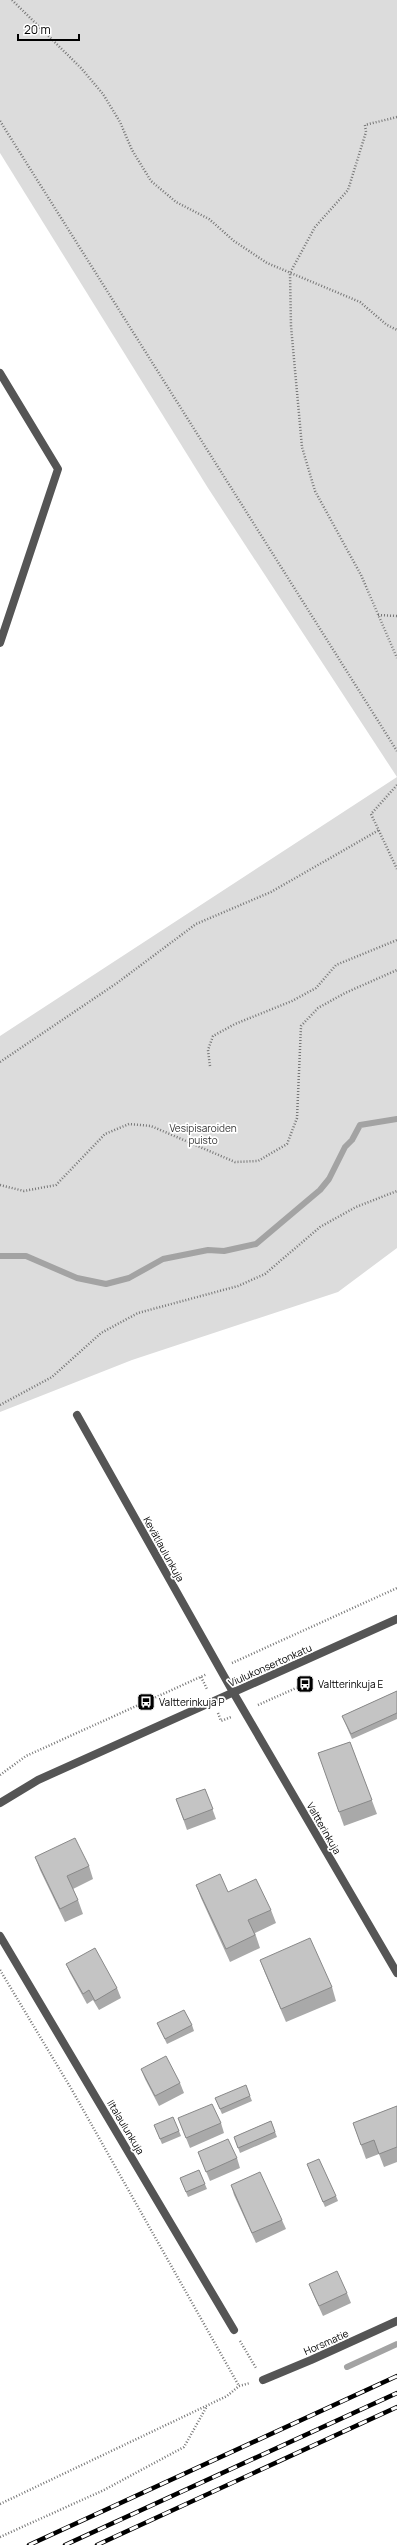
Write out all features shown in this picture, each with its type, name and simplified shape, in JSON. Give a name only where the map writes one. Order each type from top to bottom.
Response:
[{"type":"street","points":[[0,373],[58,469],[0,643]]},
{"type":"street","name":"Kevätlaulunkuja","points":[[77,1415],[233,1692]]},
{"type":"street","name":"Viulukonsertonkatu","points":[[0,1804],[38,1780],[397,1619]]},
{"type":"street","name":"Valtterinkuja","points":[[233,1692],[397,1973]]},
{"type":"street","name":"Iltalaulunkuja","points":[[0,1936],[234,2330]]},
{"type":"street","name":"Horsmatie","points":[[263,2380],[397,2321]]},
{"type":"path","points":[[12,0],[81,68],[103,94],[120,122],[132,150],[151,181],[176,202],[209,219],[234,241],[267,263],[360,302],[387,325],[397,330]]},
{"type":"path","points":[[397,117],[365,125],[366,132],[348,190],[315,226],[290,273],[291,326],[302,447],[316,491],[361,575],[397,658]]},
{"type":"path","points":[[0,121],[397,751]]},
{"type":"path","points":[[378,615],[397,616]]},
{"type":"path","points":[[397,786],[371,814],[397,869]]},
{"type":"path","points":[[0,1062],[117,983],[196,924],[271,892],[379,830]]},
{"type":"path","points":[[210,1066],[208,1050],[213,1036],[235,1024],[292,1001],[316,988],[336,965],[397,940]]},
{"type":"path","points":[[0,1185],[24,1191],[56,1184],[106,1134],[129,1124],[151,1126],[236,1162],[258,1161],[287,1144],[297,1118],[301,1026],[318,1008],[345,993],[397,970]]},
{"type":"path","points":[[0,1405],[52,1377],[101,1333],[138,1313],[238,1286],[265,1274],[320,1227],[356,1207],[397,1192]]},
{"type":"path","points":[[0,1775],[26,1756],[397,1588]]},
{"type":"path","points":[[0,1970],[72,2090],[239,2386]]},
{"type":"path","points":[[0,2504],[207,2406],[227,2396],[239,2386],[263,2380],[234,2330]]},
{"type":"path","points":[[0,2538],[104,2490],[184,2447],[207,2406]]},
{"type":"green space","points":[[0,0],[397,0],[397,777],[208,488],[0,153]]},
{"type":"green space","name":"Vesipisaroiden puisto","points":[[397,777],[397,1248],[338,1292],[132,1360],[0,1412],[0,1036]]},
{"type":"building","points":[[397,1691],[397,1713],[351,1734],[342,1716]]},
{"type":"building","points":[[350,1742],[372,1800],[339,1812],[318,1753]]},
{"type":"building","points":[[205,1789],[213,1809],[184,1820],[176,1799]]},
{"type":"building","points":[[75,1838],[89,1866],[67,1876],[78,1900],[60,1909],[35,1857]]},
{"type":"building","points":[[220,1874],[228,1892],[256,1879],[271,1910],[248,1920],[255,1935],[226,1949],[196,1885]]},
{"type":"building","points":[[310,1938],[332,1987],[281,2009],[260,1960]]},
{"type":"building","points":[[95,1948],[117,1988],[95,2001],[89,1990],[83,1994],[66,1964]]},
{"type":"building","points":[[184,2010],[192,2025],[165,2039],[157,2023]]},
{"type":"building","points":[[166,2056],[180,2083],[155,2096],[141,2069]]},
{"type":"building","points":[[246,2085],[250,2096],[220,2109],[215,2098]]},
{"type":"building","points":[[212,2104],[221,2123],[186,2138],[178,2118]]},
{"type":"building","points":[[397,2106],[397,2147],[379,2154],[374,2140],[361,2145],[353,2123]]},
{"type":"building","points":[[173,2117],[179,2131],[160,2139],[154,2125]]},
{"type":"building","points":[[271,2121],[275,2132],[238,2148],[234,2137]]},
{"type":"building","points":[[228,2139],[237,2158],[206,2172],[198,2152]]},
{"type":"building","points":[[319,2159],[336,2196],[323,2202],[307,2164]]},
{"type":"building","points":[[199,2170],[205,2184],[186,2192],[180,2178]]},
{"type":"building","points":[[260,2172],[282,2220],[252,2233],[231,2185]]},
{"type":"building","points":[[337,2271],[347,2293],[319,2306],[309,2284]]},
{"type":"waterway","points":[[0,1256],[26,1256],[77,1278],[106,1284],[129,1278],[163,1259],[208,1250],[224,1251],[256,1244],[320,1190],[329,1179],[345,1147],[352,1140],[360,1125],[397,1119]]},
{"type":"waterway","points":[[347,2367],[397,2344]]},
{"type":"railway","points":[[29,2545],[397,2376]]},
{"type":"railway","points":[[65,2545],[397,2393]]},
{"type":"railway","points":[[97,2545],[397,2407]]},
{"type":"place","name":"Valtterinkuja E","points":[[305,1684]]},
{"type":"place","name":"Valtterinkuja P","points":[[146,1702]]}]
